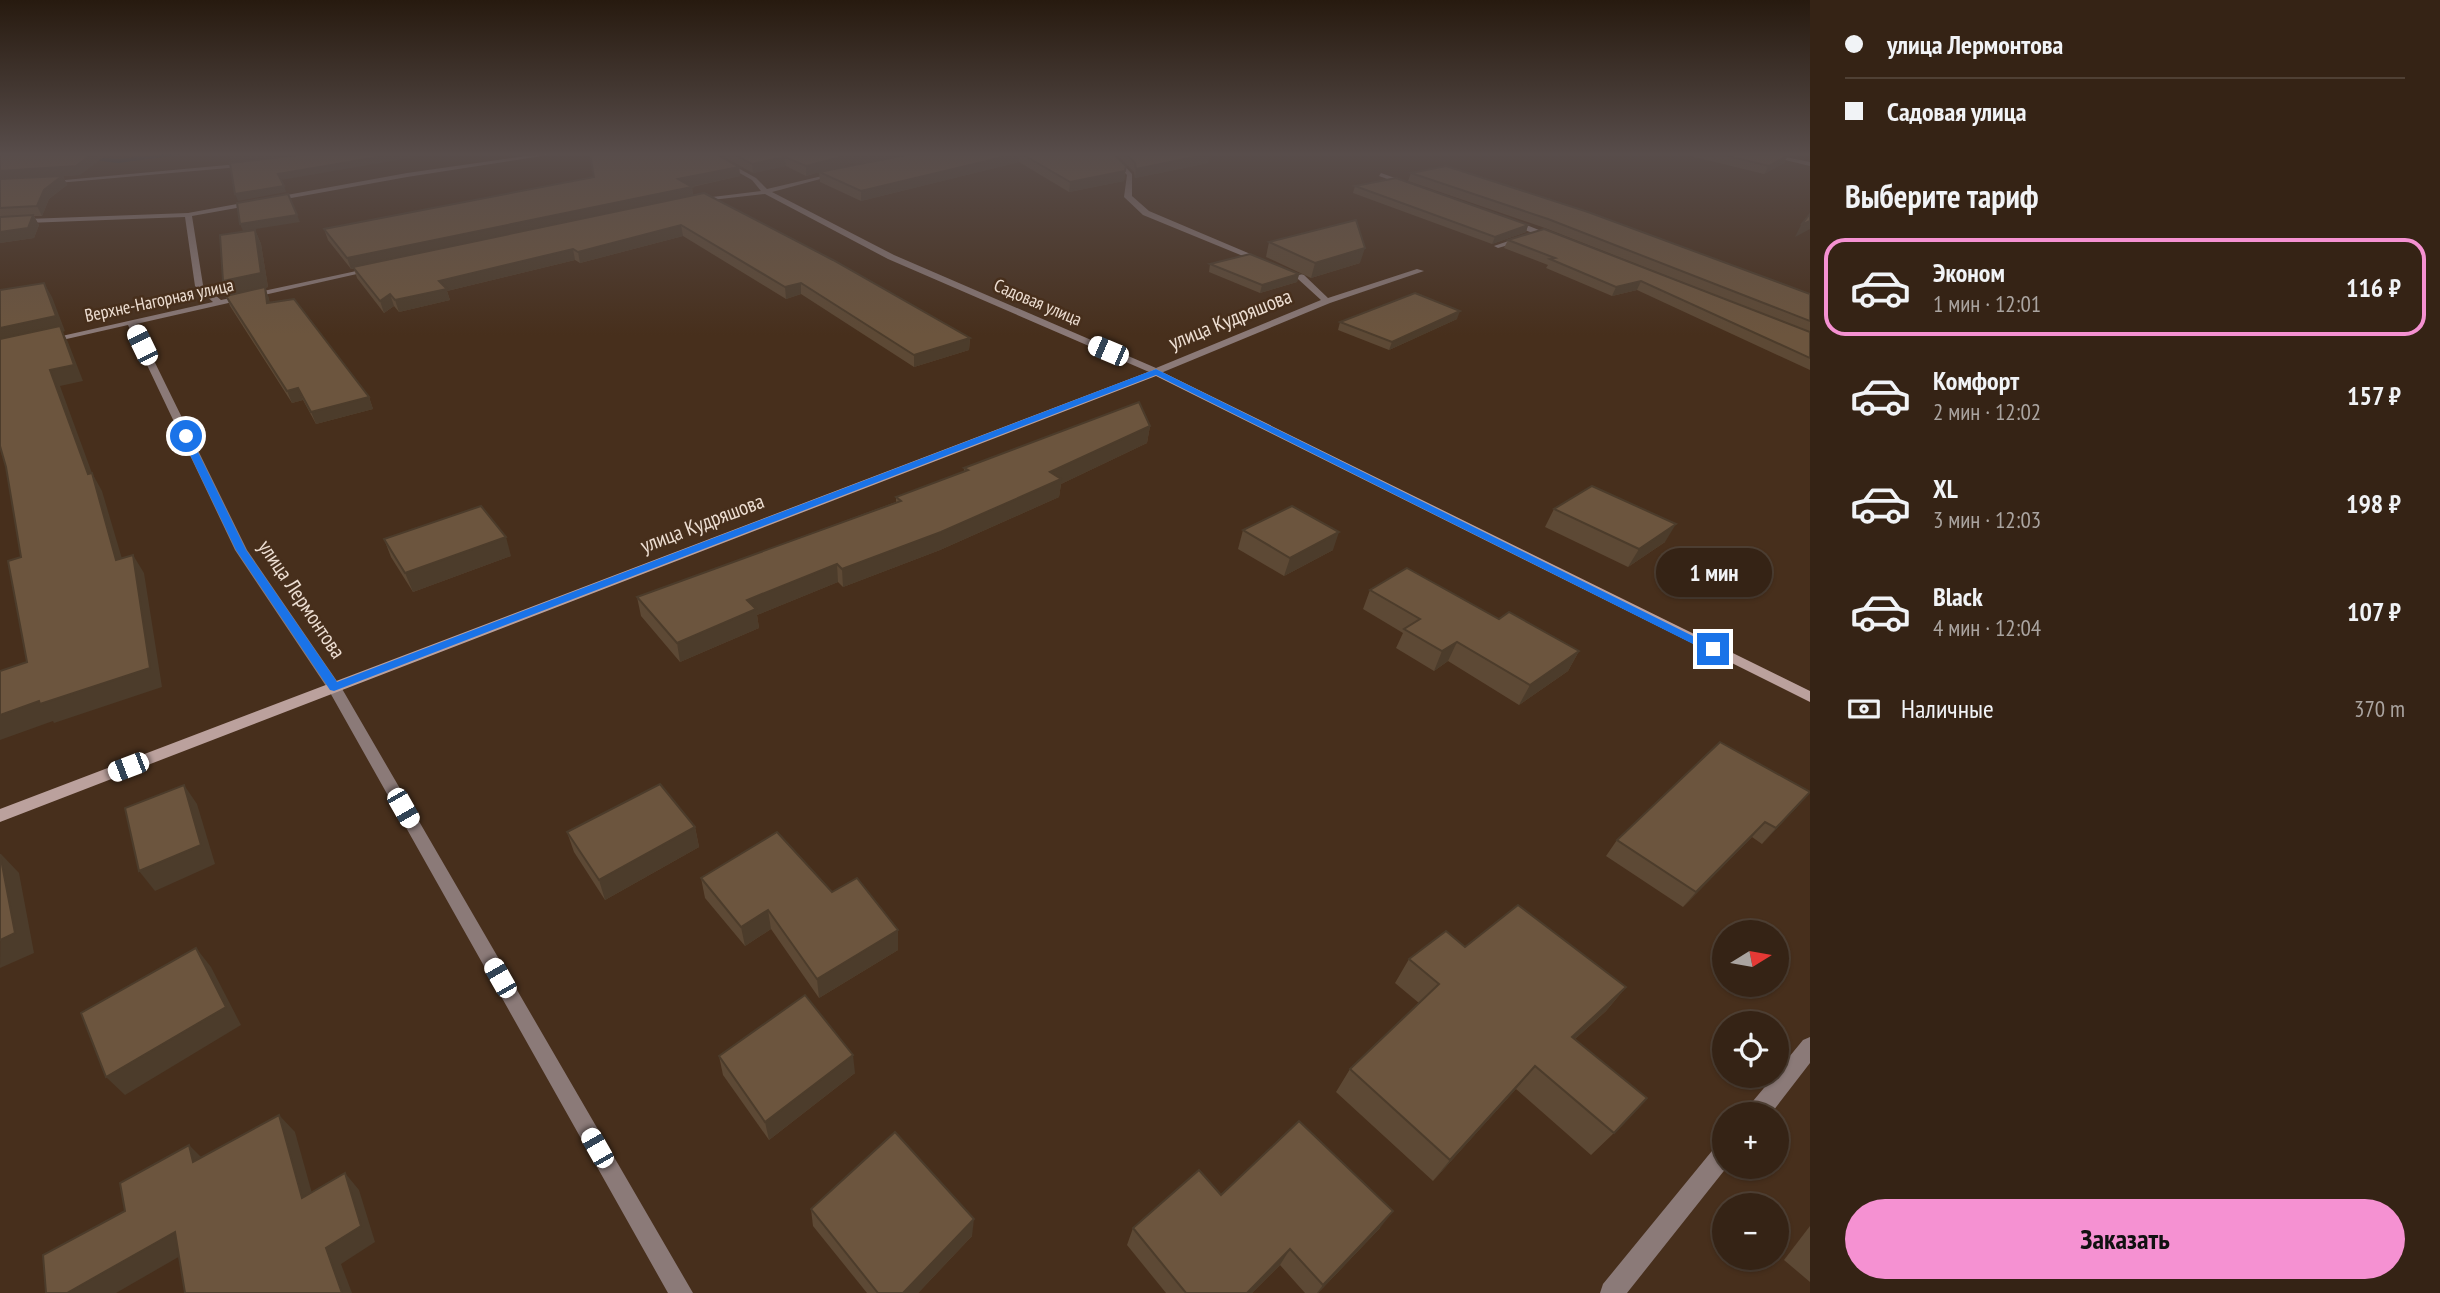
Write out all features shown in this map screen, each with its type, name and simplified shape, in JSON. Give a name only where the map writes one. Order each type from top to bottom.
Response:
[{"type":"street","points":[[0,222],[192,214]]},
{"type":"street","name":"Садовая улица","points":[[809,214],[891,257],[1156,372],[1810,697]]},
{"type":"street","points":[[1149,214],[1301,277],[1327,301]]},
{"type":"street","points":[[188,215],[199,286],[220,303]]},
{"type":"street","points":[[1504,219],[1566,243]]},
{"type":"street","points":[[1497,246],[1541,232]]},
{"type":"street","name":"Верхне-Нагорная улица","points":[[39,342],[380,268]]},
{"type":"street","name":"улица Кудряшова","points":[[0,816],[1156,372],[1327,301],[1420,271]]},
{"type":"street","name":"улица Лермонтова","points":[[131,322],[241,550],[334,687],[681,1293]]},
{"type":"street","points":[[1766,1102],[1810,1047]]},
{"type":"street","points":[[1612,1293],[1712,1169]]},
{"type":"building","points":[[239,214],[297,215],[240,224]]},
{"type":"building","points":[[400,214],[559,214],[347,258],[324,229]]},
{"type":"building","points":[[603,214],[745,214],[833,260],[970,338],[914,355],[801,283],[785,287],[681,225],[578,252],[573,249],[439,281],[447,289],[395,300],[390,294],[380,301],[353,267]]},
{"type":"building","points":[[1433,214],[1498,214],[1528,225],[1495,237]]},
{"type":"building","points":[[1534,214],[1594,214],[1810,294],[1810,321]]},
{"type":"building","points":[[1810,214],[1810,214],[1810,221],[1801,225]]},
{"type":"building","points":[[33,215],[28,228],[0,232],[0,217]]},
{"type":"building","points":[[1356,220],[1365,248],[1315,263],[1269,242]]},
{"type":"building","points":[[1544,229],[1810,332],[1810,358],[1641,281],[1616,287],[1550,259],[1555,258],[1508,240]]},
{"type":"building","points":[[255,230],[261,273],[223,281],[220,235]]},
{"type":"building","points":[[1250,254],[1299,274],[1262,285],[1210,264]]},
{"type":"building","points":[[44,283],[56,316],[0,328],[0,290]]},
{"type":"building","points":[[265,287],[267,303],[294,299],[369,397],[311,412],[298,388],[287,391],[226,296]]},
{"type":"building","points":[[1415,293],[1460,311],[1392,342],[1340,322]]},
{"type":"building","points":[[60,326],[74,365],[50,370],[88,474],[92,473],[116,560],[133,555],[150,668],[0,715],[0,671],[27,662],[8,561],[21,557],[0,446],[0,339]]},
{"type":"building","points":[[1139,402],[1150,426],[1050,472],[1061,479],[941,532],[842,569],[837,564],[747,600],[756,609],[677,643],[637,597],[901,501],[896,497],[968,470],[964,468]]},
{"type":"building","points":[[1592,486],[1676,524],[1639,549],[1554,509]]},
{"type":"building","points":[[481,506],[506,537],[405,573],[384,539]]},
{"type":"building","points":[[1292,506],[1339,532],[1290,558],[1243,530]]},
{"type":"building","points":[[1407,568],[1499,619],[1509,612],[1579,651],[1530,685],[1457,642],[1442,651],[1404,629],[1420,619],[1370,590]]},
{"type":"building","points":[[1720,742],[1810,792],[1776,828],[1765,822],[1696,892],[1617,840]]},
{"type":"building","points":[[660,784],[695,827],[599,880],[567,832]]},
{"type":"building","points":[[184,785],[201,845],[139,871],[125,808]]},
{"type":"building","points":[[777,832],[832,892],[857,878],[898,930],[817,979],[768,910],[741,927],[701,878]]},
{"type":"building","points":[[0,854],[15,933],[0,940]]},
{"type":"building","points":[[1518,905],[1626,987],[1572,1037],[1647,1098],[1614,1133],[1535,1066],[1450,1160],[1350,1069],[1439,984],[1409,959],[1446,931],[1465,947]]},
{"type":"building","points":[[196,948],[226,1007],[106,1077],[81,1013]]},
{"type":"building","points":[[805,995],[853,1055],[765,1122],[719,1056]]},
{"type":"building","points":[[279,1115],[302,1198],[345,1173],[361,1226],[326,1248],[342,1293],[185,1293],[175,1232],[67,1293],[46,1293],[43,1255],[125,1211],[120,1183],[189,1145],[193,1162]]},
{"type":"building","points":[[1299,1121],[1393,1211],[1323,1285],[1290,1249],[1247,1293],[1186,1293],[1133,1228],[1199,1170],[1221,1195]]},
{"type":"building","points":[[895,1132],[974,1219],[903,1293],[878,1293],[811,1209]]},
{"type":"route","points":[[186,436],[241,550],[334,687],[1156,372],[1713,649]]}]
